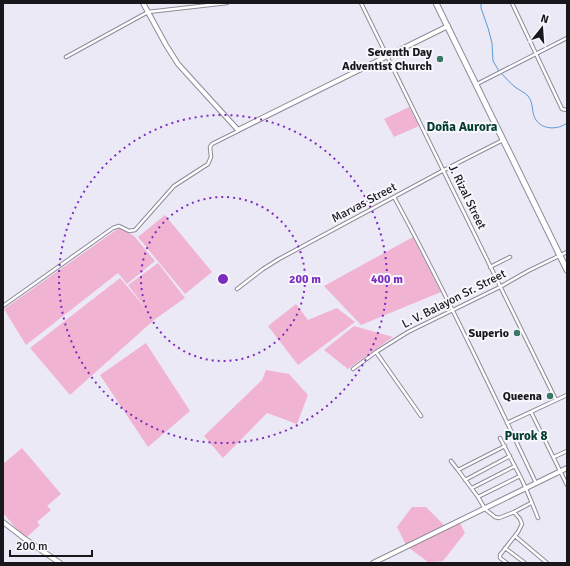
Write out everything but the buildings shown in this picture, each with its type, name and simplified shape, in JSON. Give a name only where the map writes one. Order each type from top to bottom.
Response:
[{"type":"highway","points":[[436,3],[567,270]]},
{"type":"street","points":[[143,3],[178,64],[238,130]]},
{"type":"street","points":[[66,57],[148,12],[207,4],[227,3]]},
{"type":"street","name":"J. Rizal Street","points":[[361,3],[556,400]]},
{"type":"street","points":[[512,3],[562,109],[567,110]]},
{"type":"street","points":[[3,306],[113,228],[119,226],[129,232],[135,230],[174,186],[208,164],[211,157],[210,147],[212,144],[448,26]]},
{"type":"street","points":[[476,84],[567,38]]},
{"type":"street","name":"Marvas Street","points":[[237,290],[271,264],[444,170],[504,140]]},
{"type":"street","points":[[394,197],[421,247],[489,384],[536,484]]},
{"type":"street","name":"L. V. Balayon Sr. Street","points":[[353,369],[376,352],[408,332],[500,287],[560,255],[567,253]]},
{"type":"street","points":[[490,267],[510,257]]},
{"type":"street","points":[[376,352],[421,416]]},
{"type":"street","points":[[507,423],[567,394]]},
{"type":"street","points":[[531,412],[567,485]]},
{"type":"street","points":[[500,438],[531,499],[531,503],[538,518]]},
{"type":"street","points":[[458,470],[505,446]]},
{"type":"street","points":[[554,457],[567,451]]},
{"type":"street","points":[[465,480],[510,456]]},
{"type":"street","points":[[451,461],[472,488],[485,509],[498,518],[501,518],[531,503]]},
{"type":"street","points":[[472,488],[515,466]]},
{"type":"street","points":[[373,563],[567,468]]},
{"type":"street","points":[[478,497],[520,476]]},
{"type":"street","points":[[507,563],[500,556],[520,529],[522,522],[514,512]]},
{"type":"street","points":[[3,522],[25,540],[60,563]]},
{"type":"street","points":[[515,536],[547,563]]},
{"type":"street","points":[[505,548],[525,563]]},
{"type":"shaded area","points":[[409,107],[419,126],[394,137],[384,119]]},
{"type":"shaded area","points":[[165,215],[212,272],[185,294],[138,237]]},
{"type":"shaded area","points":[[119,228],[134,236],[155,261],[127,284],[118,273],[26,345],[4,309]]},
{"type":"shaded area","points":[[413,237],[441,292],[361,325],[324,286]]},
{"type":"shaded area","points":[[158,263],[185,298],[154,320],[70,395],[30,348],[120,278],[147,310],[128,285]]},
{"type":"shaded area","points":[[296,304],[308,320],[337,308],[355,322],[298,365],[268,326]]},
{"type":"shaded area","points":[[354,326],[393,337],[348,369],[324,350]]},
{"type":"shaded area","points":[[146,343],[190,411],[148,447],[100,375]]},
{"type":"shaded area","points":[[266,370],[289,374],[308,395],[297,424],[267,413],[223,458],[204,436],[262,380]]},
{"type":"shaded area","points":[[22,448],[61,494],[47,506],[51,510],[37,522],[40,525],[25,539],[3,513],[3,464]]},
{"type":"shaded area","points":[[412,507],[426,507],[445,526],[406,545],[397,527]]},
{"type":"shaded area","points":[[460,523],[465,533],[443,561],[428,562],[409,548]]},
{"type":"waterway","points":[[481,3],[481,8],[492,43],[493,61],[499,71]]},
{"type":"waterway","points":[[502,74],[513,85],[528,96],[531,102],[534,117],[539,123],[543,126],[551,128],[559,127],[567,123]]},
{"type":"place","name":"Seventh Day Adventist Church","points":[[440,59]]},
{"type":"place","name":"Superio","points":[[517,333]]},
{"type":"place","name":"Queena","points":[[550,396]]},
{"type":"district","name":"Doña Aurora","points":[[462,127]]},
{"type":"district","name":"Purok 8","points":[[526,436]]}]
